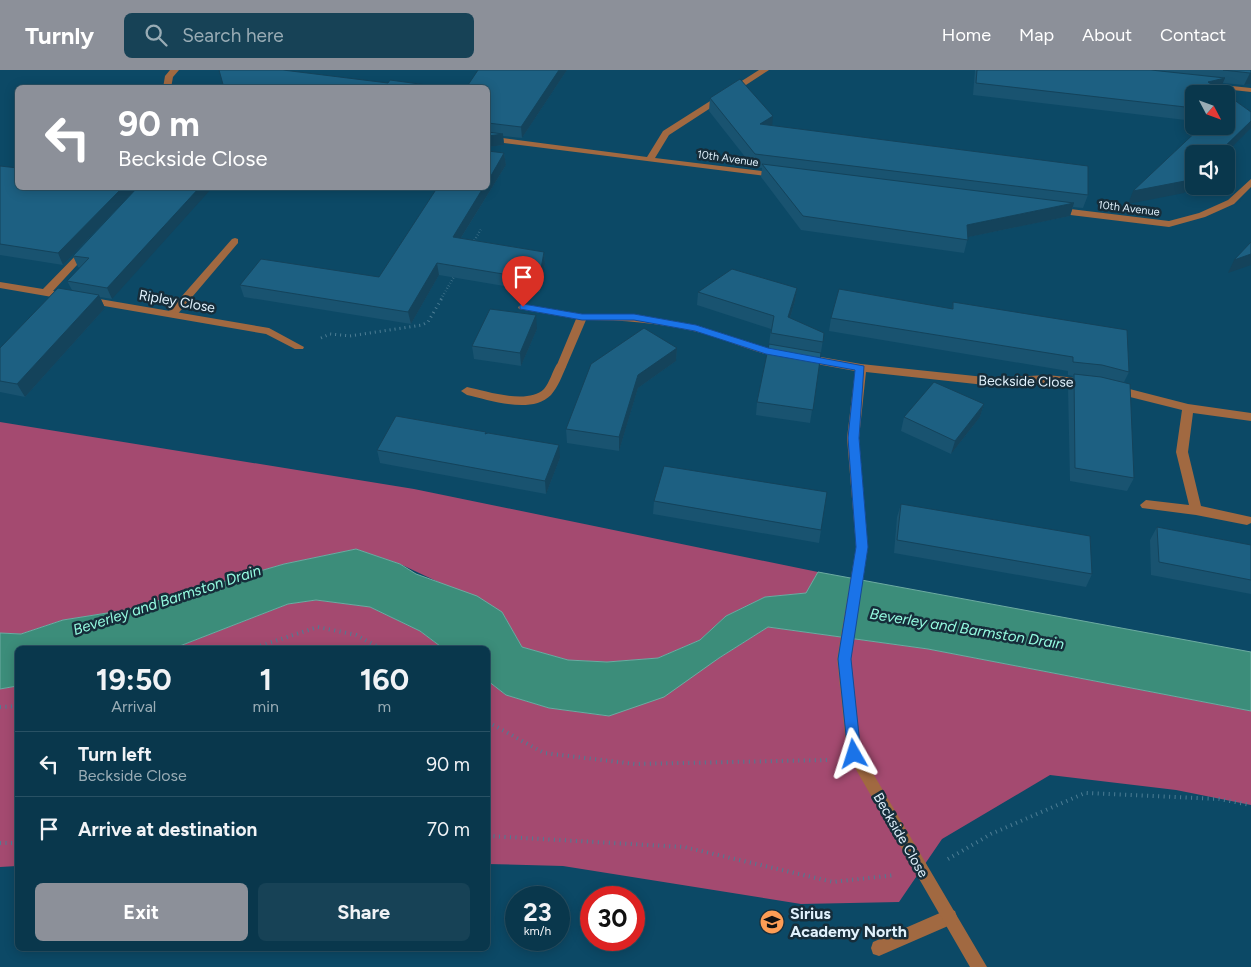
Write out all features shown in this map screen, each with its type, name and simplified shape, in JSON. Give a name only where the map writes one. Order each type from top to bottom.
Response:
[{"type":"street","points":[[168,85],[169,76],[175,70]]},
{"type":"street","points":[[650,159],[666,133],[765,70]]},
{"type":"street","points":[[1194,84],[1251,90]]},
{"type":"street","name":"10th Avenue","points":[[490,139],[790,177]]},
{"type":"street","name":"10th Avenue","points":[[1044,209],[1169,224],[1202,214],[1231,202],[1251,182]]},
{"type":"street","points":[[172,314],[234,241]]},
{"type":"street","points":[[46,292],[92,243]]},
{"type":"street","name":"Ripley Close","points":[[0,285],[269,331],[299,347]]},
{"type":"street","name":"Beckside Close","points":[[523,307],[582,317],[643,318],[696,328],[766,351],[861,368],[994,382],[1047,379],[1100,385],[1188,408],[1251,417]]},
{"type":"street","points":[[467,391],[507,398],[536,399],[550,388],[582,317]]},
{"type":"street","name":"Beckside Close","points":[[861,368],[853,438],[862,547],[844,659],[854,754],[979,967]]},
{"type":"street","points":[[1188,408],[1182,452],[1196,510]]},
{"type":"street","points":[[1146,505],[1196,510],[1247,520]]},
{"type":"street","points":[[879,948],[950,917]]},
{"type":"path","points":[[472,246],[481,229]]},
{"type":"path","points":[[299,347],[330,334],[350,336],[422,325],[428,322],[457,271]]},
{"type":"path","points":[[259,646],[318,627],[356,635],[376,646]]},
{"type":"path","points":[[0,707],[15,706]]},
{"type":"path","points":[[490,723],[544,753],[635,764],[793,758],[859,761]]},
{"type":"path","points":[[490,836],[684,847],[833,882],[922,872],[991,834],[1085,793],[1219,799],[1251,805]]},
{"type":"path","points":[[0,843],[15,843]]},
{"type":"shaded area","points":[[0,422],[414,489],[818,572],[807,593],[765,597],[726,616],[700,640],[658,658],[607,662],[568,660],[522,647],[502,612],[400,564],[356,549],[284,564],[126,610],[63,620],[21,634],[0,633]]},
{"type":"shaded area","points":[[316,600],[370,607],[420,631],[440,646],[180,646],[288,604]]},
{"type":"shaded area","points":[[768,627],[928,649],[1251,711],[1251,805],[1176,790],[1050,775],[942,839],[899,902],[801,904],[563,866],[490,864],[490,683],[506,695],[549,708],[608,716],[719,658]]},
{"type":"shaded area","points":[[15,686],[15,866],[0,867],[0,689]]},
{"type":"water","name":"Beverley and Barmston Drain","points":[[356,549],[400,564],[416,574],[477,596],[502,612],[522,647],[568,660],[607,662],[658,658],[700,640],[726,616],[765,597],[806,593],[818,572],[1251,652],[1251,711],[928,649],[768,627],[719,658],[664,697],[609,716],[549,708],[506,695],[490,683],[490,646],[440,646],[420,631],[370,607],[316,600],[288,604],[180,646],[15,646],[15,686],[0,689],[0,633],[21,634],[63,620],[126,610],[284,564]]},
{"type":"building","points":[[219,70],[283,70],[388,83],[390,80],[427,85],[223,85]]},
{"type":"building","points":[[478,70],[559,70],[521,127],[490,123],[490,85],[468,85]]},
{"type":"building","points":[[977,70],[1151,70],[1225,78],[1208,82],[1212,85],[1185,85],[1185,107],[976,83]]},
{"type":"building","points":[[1223,70],[1251,70],[1251,73],[1250,73]]},
{"type":"building","points":[[740,79],[773,116],[760,124],[1088,166],[1088,195],[755,154],[710,98]]},
{"type":"building","points":[[1235,100],[1251,112],[1251,121],[1226,145],[1185,145],[1185,181],[1133,191],[1192,135],[1235,135]]},
{"type":"building","points":[[490,132],[503,134],[490,136]]},
{"type":"building","points":[[490,151],[504,153],[490,178]]},
{"type":"building","points":[[762,164],[1074,203],[967,225],[968,240],[803,216]]},
{"type":"building","points":[[0,166],[15,168],[15,190],[120,190],[58,253],[0,244]]},
{"type":"building","points":[[135,190],[197,190],[107,288],[67,281],[89,258],[73,256]]},
{"type":"building","points":[[436,190],[482,190],[453,237],[544,252],[539,280],[437,263],[408,312],[240,285],[261,259],[379,277]]},
{"type":"building","points":[[1251,242],[1251,254],[1234,260]]},
{"type":"building","points":[[732,269],[797,288],[788,317],[824,333],[823,342],[771,333],[774,316],[698,292]]},
{"type":"building","points":[[58,288],[99,295],[17,384],[0,381],[0,348]]},
{"type":"building","points":[[839,289],[953,309],[953,302],[1127,330],[1129,372],[1102,365],[1073,362],[1073,357],[831,318]]},
{"type":"building","points":[[490,309],[536,315],[520,353],[472,346]]},
{"type":"building","points":[[644,328],[677,348],[638,375],[619,437],[566,429],[591,364]]},
{"type":"building","points":[[769,344],[821,353],[813,410],[757,402]]},
{"type":"building","points":[[1074,374],[1101,377],[1130,384],[1134,478],[1075,468]]},
{"type":"building","points":[[934,382],[984,404],[955,441],[904,417]]},
{"type":"building","points":[[396,416],[486,432],[485,434],[559,445],[545,481],[377,450]]},
{"type":"building","points":[[664,466],[827,492],[821,530],[654,501]]},
{"type":"building","points":[[901,504],[1090,536],[1092,574],[897,540]]},
{"type":"building","points":[[1157,527],[1251,545],[1251,580],[1159,562]]},
{"type":"place","name":"Sirius Academy North","points":[[772,922]]},
{"type":"route","points":[[523,307],[582,317],[634,317],[696,328],[766,351],[861,368],[853,438],[862,547],[844,659],[854,754]]}]
